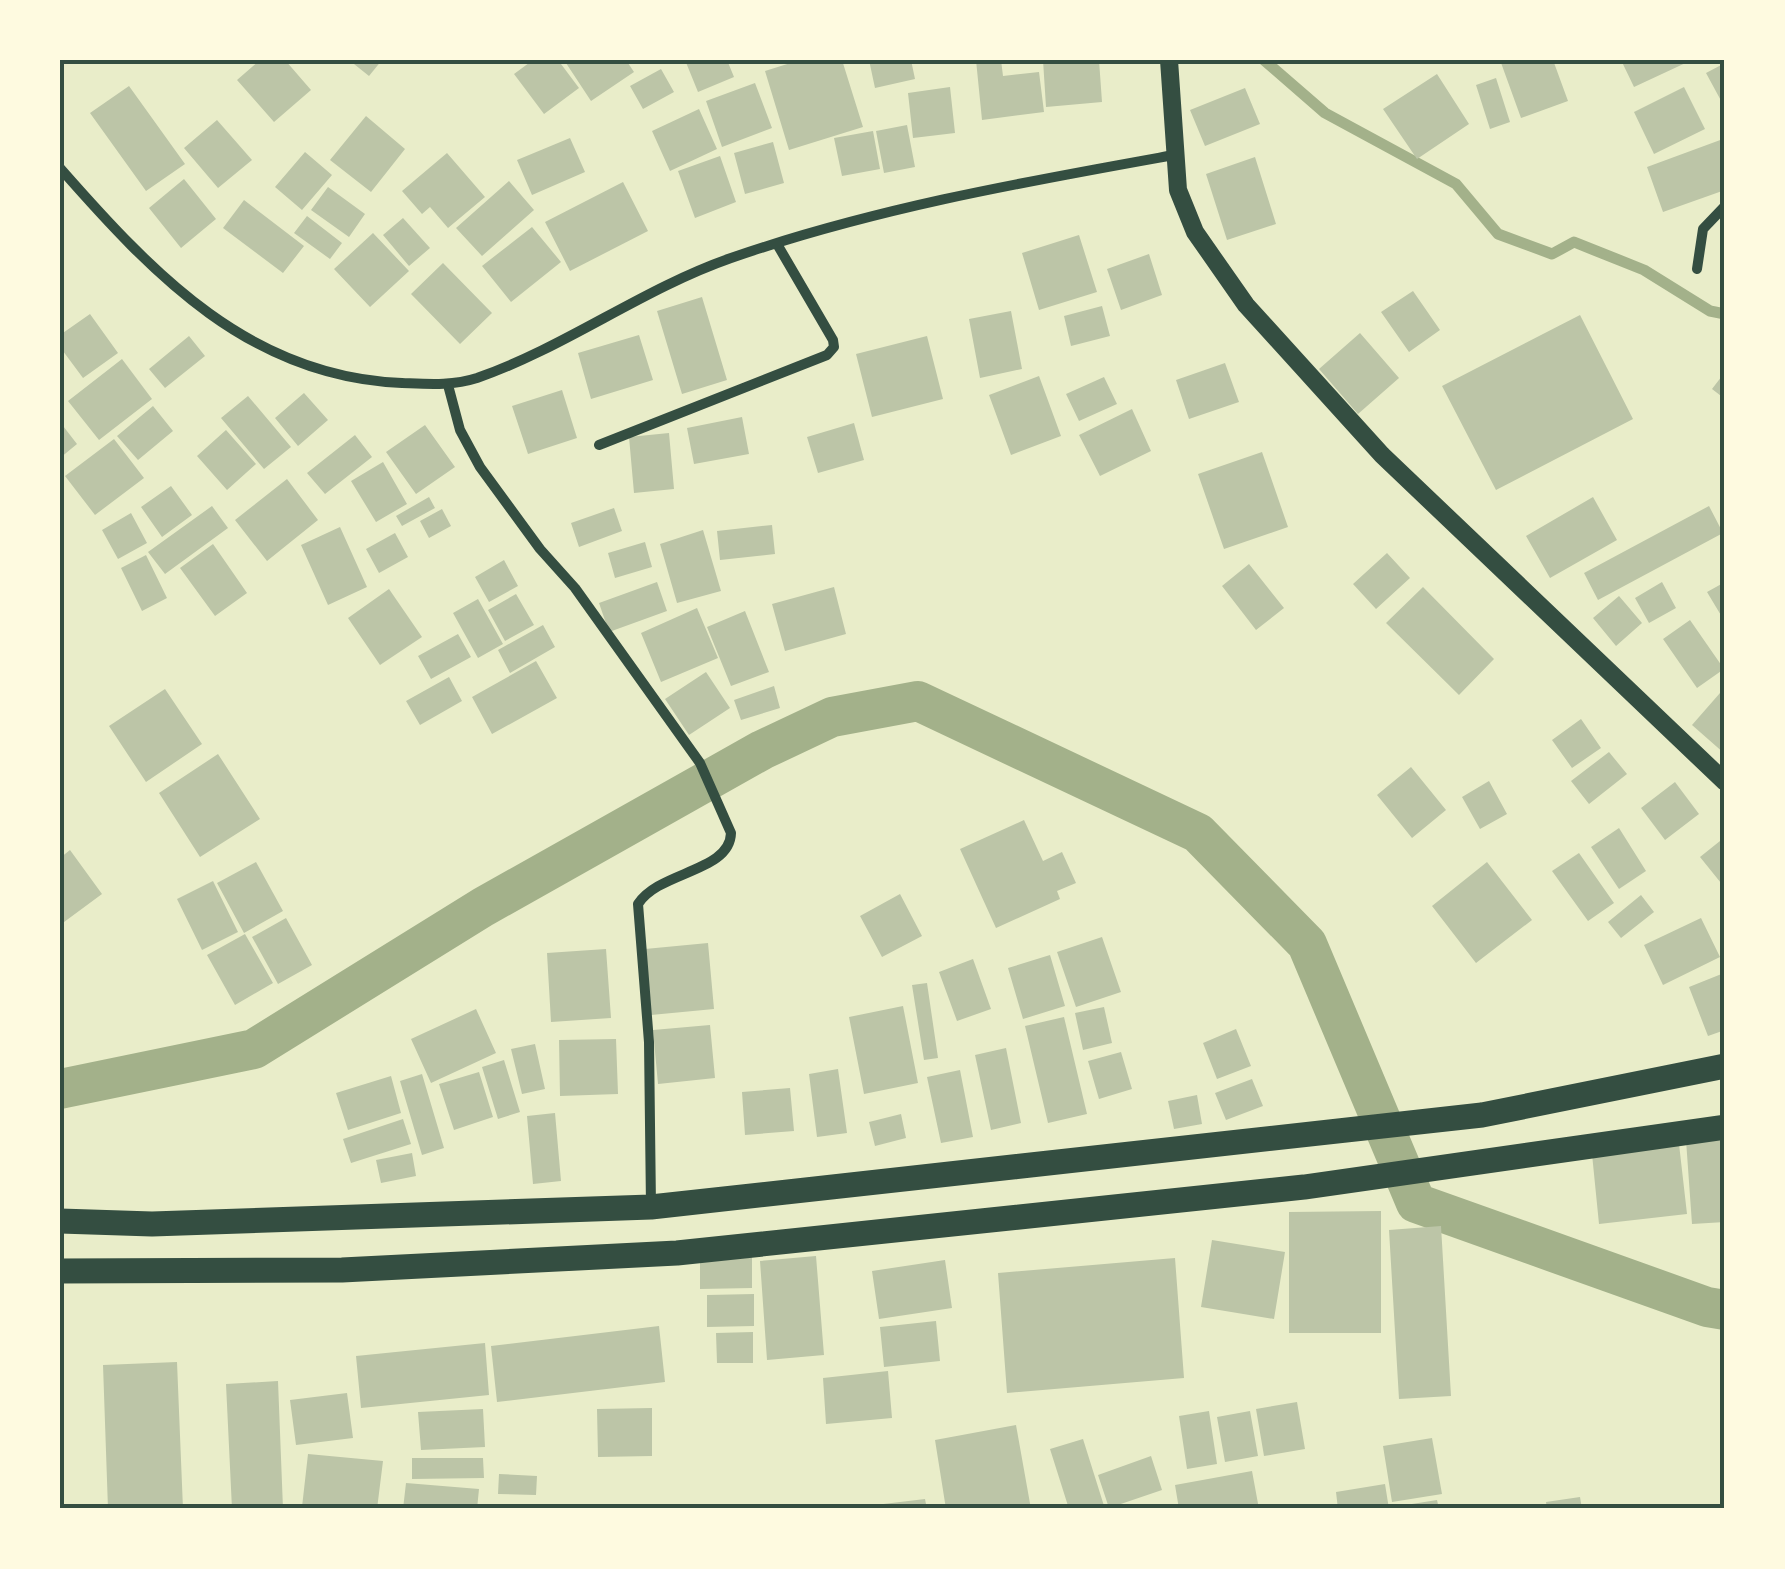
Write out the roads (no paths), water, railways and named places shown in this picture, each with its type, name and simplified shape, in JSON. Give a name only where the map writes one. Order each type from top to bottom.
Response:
[{"type":"main road","points":[[60,1222],[152,1224],[652,1207],[1482,1115],[1725,1066]]},
{"type":"main road","points":[[60,1271],[342,1270],[677,1252],[1304,1187],[1725,1127]]},
{"type":"street","points":[[1169,66],[1178,190],[1195,232],[1246,305],[1382,455],[1725,782]]},
{"type":"street","points":[[60,168],[154,270],[195,305],[274,352],[358,380],[448,385],[531,356],[628,304],[727,260],[777,244],[964,194],[1174,155]]},
{"type":"street","points":[[1697,269],[1703,229],[1725,206]]},
{"type":"street","points":[[600,446],[828,355],[834,347],[833,340],[777,244]]},
{"type":"street","points":[[448,385],[460,430],[480,467],[523,527],[575,588],[700,763],[732,832],[730,845],[721,857],[650,888],[638,904],[649,1042],[652,1207]]},
{"type":"waterway","points":[[1264,60],[1325,113],[1456,184],[1498,234],[1552,254],[1574,242],[1644,270],[1710,311],[1725,314]]},
{"type":"waterway","points":[[60,1089],[254,1049],[483,907],[762,750],[832,717],[918,701],[1198,833],[1307,944],[1416,1203],[1707,1307],[1725,1310]]}]
